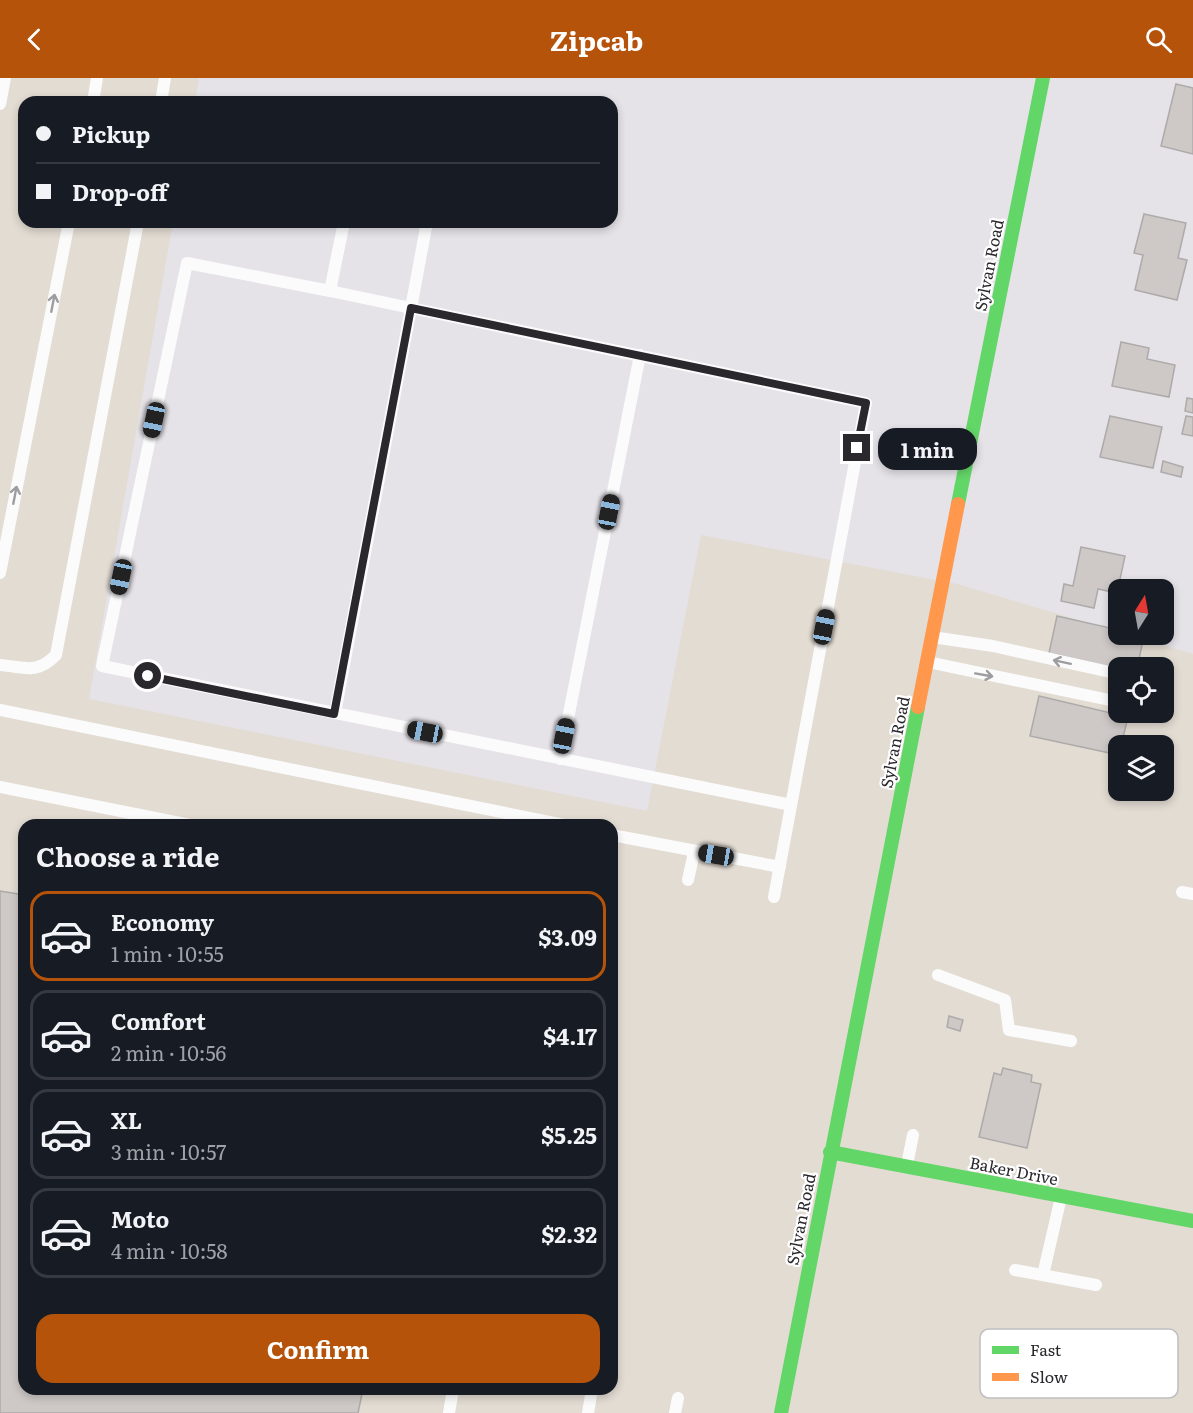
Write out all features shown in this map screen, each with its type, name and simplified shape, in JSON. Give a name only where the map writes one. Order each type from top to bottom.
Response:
[{"type":"main road","name":"Sylvan Road","points":[[780,1413],[844,1077],[1042,78]]},
{"type":"main road","name":"Baker Drive","points":[[830,1152],[1193,1221]]},
{"type":"lane","points":[[0,104],[5,78]]},
{"type":"lane","points":[[94,96],[98,78]]},
{"type":"lane","points":[[162,96],[165,78]]},
{"type":"lane","points":[[0,573],[68,228]]},
{"type":"lane","points":[[0,665],[31,669],[45,667],[57,655],[137,228]]},
{"type":"lane","points":[[330,291],[343,228]]},
{"type":"lane","points":[[334,714],[426,228]]},
{"type":"lane","points":[[774,897],[780,867],[866,403],[187,263],[102,666],[791,806]]},
{"type":"lane","points":[[560,759],[640,355]]},
{"type":"lane","points":[[932,636],[993,646],[1108,672]]},
{"type":"lane","points":[[927,662],[1108,700]]},
{"type":"lane","points":[[0,710],[535,819]]},
{"type":"lane","points":[[0,787],[160,819]]},
{"type":"lane","points":[[618,836],[780,867]]},
{"type":"lane","points":[[688,880],[694,852]]},
{"type":"lane","points":[[938,975],[1005,1000],[1009,1030],[1071,1041]]},
{"type":"lane","points":[[844,1077],[861,1080]]},
{"type":"lane","points":[[907,1167],[914,1135]]},
{"type":"lane","points":[[1043,1275],[1061,1196]]},
{"type":"lane","points":[[1015,1270],[1096,1285]]},
{"type":"lane","points":[[449,1413],[452,1395]]},
{"type":"lane","points":[[588,1413],[591,1395]]},
{"type":"lane","points":[[675,1413],[678,1398]]},
{"type":"shaded area","points":[[0,78],[199,78],[196,96],[18,96],[18,228],[172,228],[89,699],[647,811],[701,535],[957,584],[1108,629],[1108,645],[1162,645],[1193,654],[1193,1413],[0,1413]]},
{"type":"building","points":[[1176,84],[1193,88],[1193,154],[1161,146]]},
{"type":"building","points":[[1144,214],[1186,223],[1178,258],[1187,260],[1177,300],[1135,290],[1143,255],[1134,253]]},
{"type":"building","points":[[1121,342],[1149,348],[1147,359],[1175,365],[1169,397],[1112,386]]},
{"type":"building","points":[[1187,398],[1193,399],[1193,413],[1185,411]]},
{"type":"building","points":[[1110,416],[1162,427],[1153,468],[1100,457]]},
{"type":"building","points":[[1186,416],[1193,417],[1193,436],[1182,434]]},
{"type":"building","points":[[1163,461],[1183,467],[1181,477],[1161,472]]},
{"type":"building","points":[[1081,547],[1125,556],[1120,579],[1108,579],[1108,591],[1098,589],[1094,608],[1061,601],[1064,584],[1073,586]]},
{"type":"building","points":[[1057,616],[1108,628],[1108,645],[1142,645],[1139,657],[1108,657],[1108,666],[1049,653]]},
{"type":"building","points":[[1039,696],[1108,712],[1108,723],[1127,723],[1124,735],[1108,735],[1108,753],[1030,736]]},
{"type":"building","points":[[0,891],[18,894],[18,1395],[362,1395],[358,1413],[0,1413]]},
{"type":"building","points":[[949,1016],[963,1020],[960,1031],[947,1027]]},
{"type":"building","points":[[1003,1068],[1032,1075],[1031,1082],[1041,1084],[1027,1148],[979,1137],[994,1073],[1001,1075]]},
{"type":"traffic: fast","points":[[958,504],[1043,78]]},
{"type":"traffic: fast","points":[[781,1413],[918,707]]},
{"type":"traffic: fast","points":[[830,1152],[1193,1221]]},
{"type":"traffic: slow","points":[[918,707],[958,504]]},
{"type":"route","points":[[148,676],[334,714],[411,308],[866,403],[857,448]]}]
